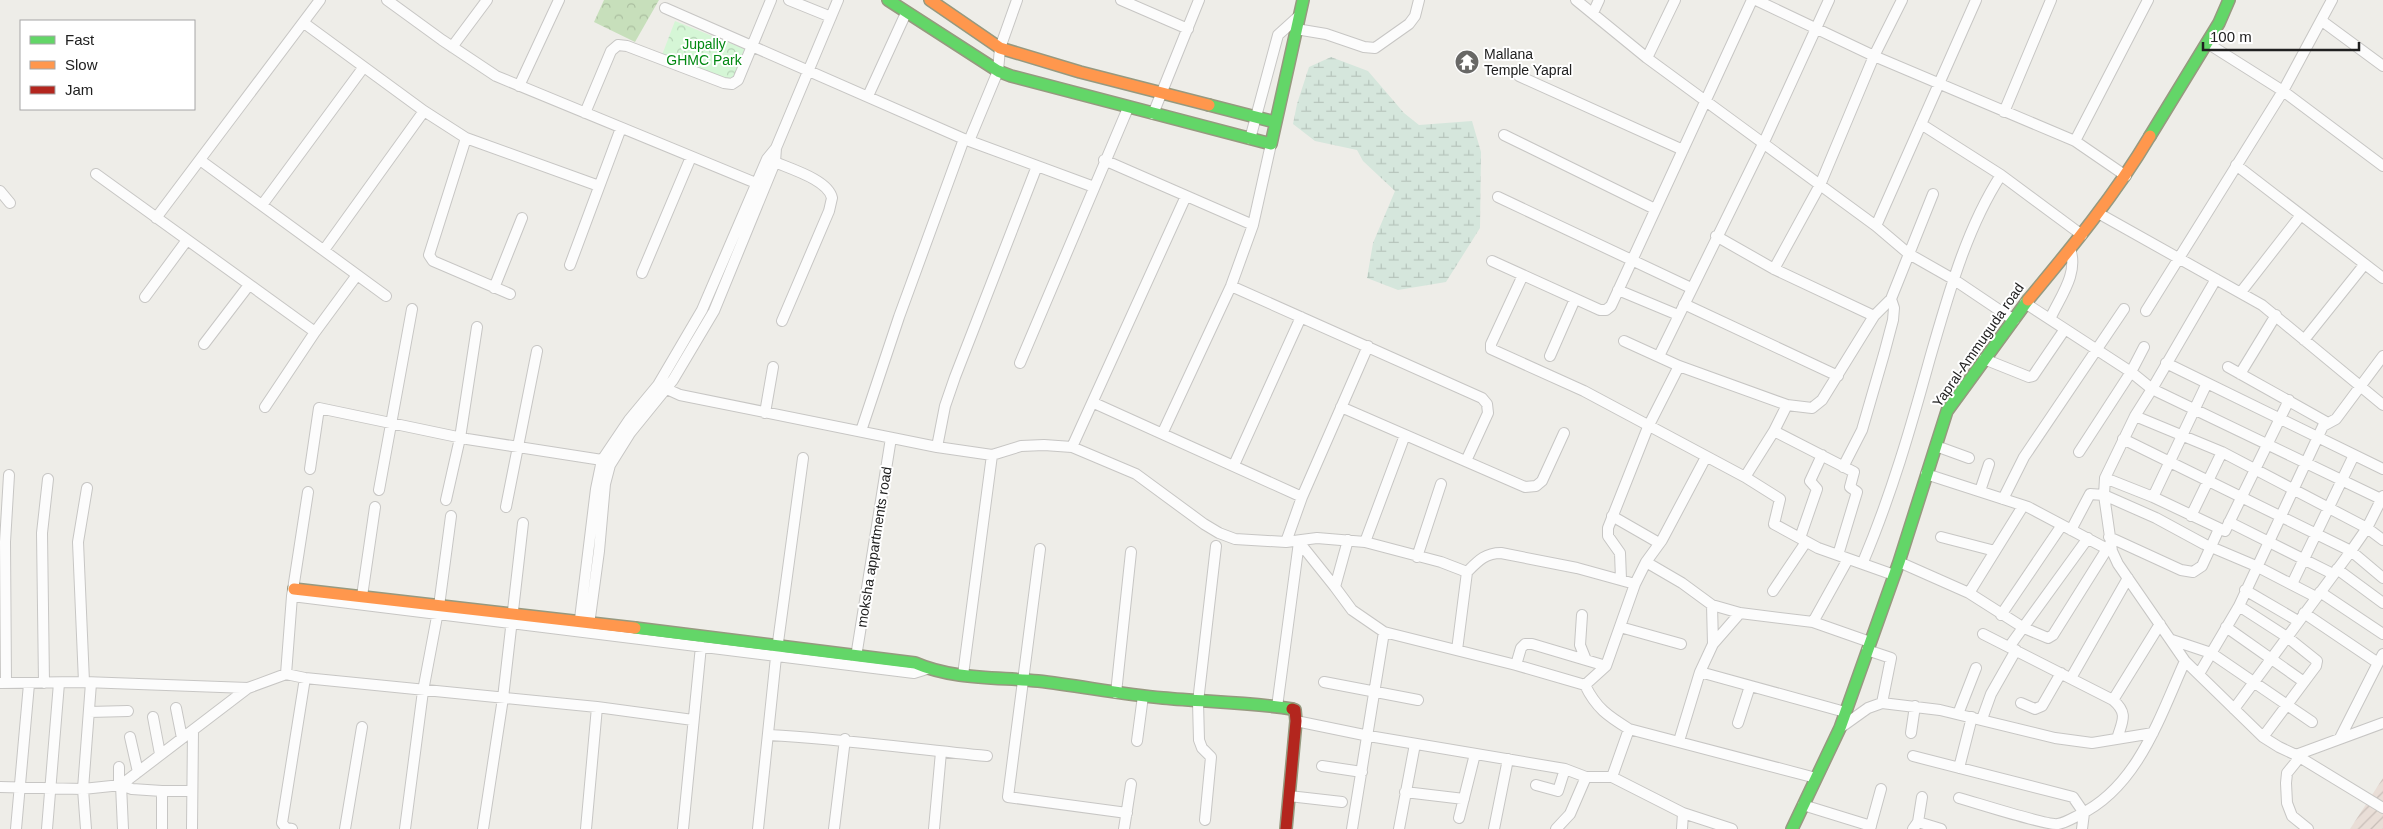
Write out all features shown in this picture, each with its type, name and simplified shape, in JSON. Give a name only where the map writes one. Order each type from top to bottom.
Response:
[{"type":"street","points":[[156,218],[320,0]]},
{"type":"street","points":[[452,47],[487,0]]},
{"type":"street","points":[[519,86],[559,0]]},
{"type":"street","points":[[585,113],[611,51],[618,45],[627,46],[724,83],[732,84],[738,80],[771,0]]},
{"type":"street","points":[[789,0],[831,17]]},
{"type":"street","points":[[584,626],[602,479],[606,463],[630,433],[661,387],[709,298],[761,186],[838,0]]},
{"type":"street","points":[[888,0],[998,71],[1128,108],[1271,144]]},
{"type":"street","points":[[930,0],[1000,48],[1275,122]]},
{"type":"street","points":[[861,431],[899,317],[967,140],[998,71],[1000,48],[1017,0]]},
{"type":"street","points":[[1121,0],[1188,29]]},
{"type":"street","points":[[1153,114],[1199,0]]},
{"type":"street","points":[[1163,432],[1232,286],[1254,225],[1303,0]]},
{"type":"street","points":[[1296,29],[1326,34],[1364,47],[1375,48],[1409,24],[1415,16],[1419,0]]},
{"type":"street","points":[[1576,0],[1647,58],[1764,142],[1876,226],[1909,254],[1953,279],[2014,320]]},
{"type":"street","points":[[1592,13],[1599,0]]},
{"type":"street","points":[[1647,58],[1675,0]]},
{"type":"street","points":[[1492,261],[1600,310],[1606,310],[1611,306],[1752,0]]},
{"type":"street","points":[[1756,0],[1874,56],[2076,141],[2126,176]]},
{"type":"street","points":[[1659,356],[1716,236],[1764,142],[1829,0]]},
{"type":"street","points":[[1774,269],[1820,185],[1874,56],[1902,0]]},
{"type":"street","points":[[1876,226],[1976,0]]},
{"type":"street","points":[[2004,112],[2051,0]]},
{"type":"street","points":[[2076,141],[2148,0]]},
{"type":"street","name":"Yapral-Ammuguda road","points":[[1792,829],[1840,728],[1899,562],[1947,411],[2025,303],[2082,235],[2126,176],[2219,24],[2229,0]]},
{"type":"street","points":[[2146,311],[2283,92],[2332,0]]},
{"type":"street","points":[[391,1],[452,47],[496,76],[761,186]]},
{"type":"street","points":[[666,8],[807,72],[868,96],[967,140],[1094,187]]},
{"type":"street","points":[[868,96],[906,13]]},
{"type":"street","points":[[1250,139],[1278,35],[1299,16]]},
{"type":"street","points":[[2322,21],[2383,66]]},
{"type":"street","points":[[304,23],[363,68],[466,138],[599,186]]},
{"type":"street","points":[[2207,43],[2283,92],[2383,166]]},
{"type":"street","points":[[262,205],[363,68]]},
{"type":"street","points":[[1519,76],[1683,150]]},
{"type":"street","points":[[1020,363],[1104,160],[1128,108]]},
{"type":"street","points":[[324,250],[424,111]]},
{"type":"street","points":[[1921,124],[2002,175],[2082,235]]},
{"type":"street","points":[[570,265],[621,128]]},
{"type":"street","points":[[1504,135],[1655,208]]},
{"type":"street","points":[[466,138],[429,255],[433,260],[510,294]]},
{"type":"street","points":[[642,273],[690,157]]},
{"type":"street","points":[[200,160],[386,296]]},
{"type":"street","points":[[1104,160],[1254,225]]},
{"type":"street","points":[[771,161],[813,178],[826,187],[832,198],[829,211],[782,321]]},
{"type":"street","points":[[2236,165],[2383,278]]},
{"type":"street","points":[[937,447],[945,406],[955,377],[1037,166]]},
{"type":"street","points":[[96,174],[315,332]]},
{"type":"street","points":[[1863,562],[1886,504],[1905,445],[1953,279],[1987,197],[2002,175]]},
{"type":"street","points":[[0,191],[10,204]]},
{"type":"street","points":[[1624,341],[1678,366],[1787,405],[1812,408],[1822,400],[1874,316],[1891,299],[1933,194]]},
{"type":"street","points":[[1072,447],[1094,403],[1186,196]]},
{"type":"street","points":[[1498,197],[1691,288]]},
{"type":"street","points":[[2098,213],[2241,292],[2276,315],[2360,388],[2383,405]]},
{"type":"street","points":[[2241,292],[2301,215]]},
{"type":"street","points":[[494,288],[522,218]]},
{"type":"street","points":[[1716,236],[1774,269],[1874,316]]},
{"type":"street","points":[[145,297],[187,240]]},
{"type":"street","points":[[2050,319],[2073,269],[2074,260],[2070,249]]},
{"type":"street","points":[[2304,340],[2364,265]]},
{"type":"street","points":[[265,407],[315,332],[358,275]]},
{"type":"street","points":[[1523,275],[1491,344],[1491,349],[1584,391],[1648,427],[1745,477],[1780,499],[1774,524],[1803,540],[1838,555],[1863,562],[1894,575]]},
{"type":"street","points":[[1899,562],[1968,593],[2001,615],[2042,637],[2048,638],[2053,635],[2109,550],[2104,495],[2105,478],[2135,416],[2216,279]]},
{"type":"street","points":[[204,344],[249,285]]},
{"type":"street","points":[[1232,286],[1482,398],[1487,404],[1488,413],[1466,462]]},
{"type":"street","points":[[1618,290],[1678,315]]},
{"type":"street","points":[[1550,356],[1575,299]]},
{"type":"street","points":[[1843,467],[1862,430],[1884,354],[1893,320],[1894,308],[1891,299]]},
{"type":"street","points":[[2025,303],[2131,372],[2152,389],[2342,481],[2382,498],[2367,528],[2351,551],[2234,709]]},
{"type":"street","points":[[1684,304],[1838,376]]},
{"type":"street","points":[[379,490],[412,309]]},
{"type":"street","points":[[2003,499],[2024,457],[2124,310]]},
{"type":"street","points":[[2240,374],[2276,315]]},
{"type":"street","points":[[1234,465],[1301,317]]},
{"type":"street","points":[[446,500],[460,438],[477,327]]},
{"type":"street","points":[[1984,358],[2029,378],[2033,376],[2065,329]]},
{"type":"street","points":[[1286,542],[1302,496],[1368,346]]},
{"type":"street","points":[[2079,452],[2131,372],[2144,347]]},
{"type":"street","points":[[506,507],[519,449],[536,351]]},
{"type":"street","points":[[2199,674],[2239,606],[2267,542],[2323,426],[2336,420],[2383,356]]},
{"type":"street","points":[[2166,363],[2383,469]]},
{"type":"street","points":[[1621,579],[1620,553],[1608,536],[1608,528],[1648,427],[1678,366]]},
{"type":"street","points":[[766,413],[773,367]]},
{"type":"street","points":[[2228,368],[2328,423]]},
{"type":"street","points":[[2153,497],[2207,383]]},
{"type":"street","points":[[661,387],[680,395],[937,447],[992,455],[1021,446],[1072,447],[1136,474],[1219,533],[1235,539],[1299,542],[1317,538],[1365,542],[1417,558],[1441,562],[1467,572]]},
{"type":"street","points":[[2105,478],[2153,497],[2225,531],[2289,400]]},
{"type":"street","points":[[1094,403],[1163,432],[1302,496]]},
{"type":"street","points":[[1745,477],[1774,431],[1787,405]]},
{"type":"street","points":[[1341,407],[1525,487],[1536,486],[1542,481],[1564,433]]},
{"type":"street","points":[[310,469],[320,408],[460,438],[606,463]]},
{"type":"street","points":[[2135,416],[2222,452],[2367,528],[2383,540]]},
{"type":"street","points":[[1774,431],[1854,472],[1850,487],[1857,492],[1838,555]]},
{"type":"street","points":[[1365,542],[1405,435]]},
{"type":"street","name":"moksha appartments road","points":[[856,657],[891,438]]},
{"type":"street","points":[[2123,440],[2351,551],[2383,578]]},
{"type":"street","points":[[1936,446],[1970,458]]},
{"type":"street","points":[[2191,516],[2222,452]]},
{"type":"street","points":[[963,675],[992,455]]},
{"type":"street","points":[[1773,591],[1803,540],[1817,489],[1810,481],[1822,455]]},
{"type":"street","points":[[2292,584],[2354,456]]},
{"type":"street","points":[[1585,685],[1606,666],[1646,562],[1659,543],[1706,457]]},
{"type":"street","points":[[758,829],[777,652],[804,458]]},
{"type":"street","points":[[1980,491],[1989,464]]},
{"type":"street","points":[[1926,474],[2023,506],[2109,550],[2185,661],[2234,709],[2278,748],[2298,756],[2383,808]]},
{"type":"street","points":[[9,475],[5,542],[3,683],[88,683],[248,688]]},
{"type":"street","points":[[44,683],[42,533],[48,479]]},
{"type":"street","points":[[1417,558],[1441,484]]},
{"type":"street","points":[[86,829],[83,788],[88,683],[78,542],[87,488]]},
{"type":"street","points":[[286,674],[293,592],[308,492]]},
{"type":"street","points":[[2001,615],[2067,528],[2090,494],[2104,495],[2156,518],[2212,547],[2318,595],[2383,634]]},
{"type":"street","points":[[1968,593],[2023,506]]},
{"type":"street","points":[[361,600],[374,507]]},
{"type":"street","points":[[405,829],[423,690],[438,610],[451,516]]},
{"type":"street","points":[[1612,516],[1659,543]]},
{"type":"street","points":[[2229,522],[2267,542],[2335,571],[2383,603]]},
{"type":"street","points":[[483,829],[503,698],[523,523]]},
{"type":"street","points":[[2109,537],[2181,570],[2194,572],[2202,566],[2219,529]]},
{"type":"street","points":[[1941,537],[1995,551]]},
{"type":"street","points":[[1959,768],[1977,718],[2024,628],[2088,538]]},
{"type":"street","points":[[1334,587],[1348,540]]},
{"type":"street","points":[[1299,542],[1352,610],[1384,632],[1516,664],[1585,685],[1593,702],[1610,717],[1629,729],[1816,778]]},
{"type":"street","points":[[1277,707],[1299,542]]},
{"type":"street","points":[[1205,820],[1211,757],[1202,748],[1199,740],[1198,702],[1216,546]]},
{"type":"street","points":[[1040,549],[1008,797],[1127,813]]},
{"type":"street","points":[[1116,693],[1131,552]]},
{"type":"street","points":[[1457,650],[1467,572],[1480,559],[1491,553],[1501,553],[1577,568],[1636,584]]},
{"type":"street","points":[[1813,622],[1848,559]]},
{"type":"street","points":[[1646,562],[1712,604],[1740,613],[1813,622],[1891,658],[1882,703]]},
{"type":"street","points":[[2071,678],[2128,578]]},
{"type":"street","points":[[2245,590],[2380,658],[2340,738]]},
{"type":"street","points":[[293,592],[584,626],[914,673],[927,669]]},
{"type":"street","points":[[1712,604],[1713,644]]},
{"type":"street","points":[[2239,606],[2287,636],[2315,657],[2317,661],[2316,666],[2264,737]]},
{"type":"street","points":[[1679,741],[1700,672],[1713,644],[1740,613]]},
{"type":"street","points":[[1582,615],[1580,645],[1586,660]]},
{"type":"street","points":[[2113,700],[2160,624]]},
{"type":"street","points":[[584,626],[701,646],[915,663],[927,669],[1002,680],[1023,680],[1143,696],[1295,710],[1296,720],[1286,829]]},
{"type":"street","points":[[1620,627],[1681,644]]},
{"type":"street","points":[[2226,627],[2304,682]]},
{"type":"street","points":[[1352,829],[1384,632]]},
{"type":"street","points":[[1982,634],[2113,700],[2122,708],[2124,716],[2117,739]]},
{"type":"street","points":[[2172,640],[2211,653],[2312,722]]},
{"type":"street","points":[[1516,664],[1521,648],[1525,644],[1606,666]]},
{"type":"street","points":[[683,829],[701,646]]},
{"type":"street","points":[[1959,798],[2057,827],[2084,812],[2105,799],[2122,783],[2153,733],[2185,661]]},
{"type":"street","points":[[1958,714],[1976,668]]},
{"type":"street","points":[[1700,672],[1845,712]]},
{"type":"street","points":[[2021,703],[2035,709],[2042,706],[2061,673]]},
{"type":"street","points":[[120,785],[248,688],[286,674],[305,678],[597,707],[693,720]]},
{"type":"street","points":[[292,829],[286,828],[282,823],[305,678]]},
{"type":"street","points":[[1324,682],[1418,700]]},
{"type":"street","points":[[47,829],[59,683]]},
{"type":"street","points":[[16,829],[29,684]]},
{"type":"street","points":[[1738,723],[1750,686]]},
{"type":"street","points":[[1137,741],[1143,696]]},
{"type":"street","points":[[1840,728],[1868,708],[1882,703],[1915,706],[1958,714],[2054,738],[2092,743],[2153,733]]},
{"type":"street","points":[[1911,733],[1915,706]]},
{"type":"street","points":[[586,829],[597,707]]},
{"type":"street","points":[[176,708],[182,738]]},
{"type":"street","points":[[88,712],[128,711]]},
{"type":"street","points":[[153,717],[160,754]]},
{"type":"street","points":[[1296,720],[1368,736],[1565,769],[1586,777],[1612,778],[1683,813],[1732,829]]},
{"type":"street","points":[[2308,829],[2292,816],[2287,803],[2287,773],[2298,756],[2340,738],[2383,723]]},
{"type":"street","points":[[344,829],[362,727]]},
{"type":"street","points":[[1612,778],[1629,729]]},
{"type":"street","points":[[192,829],[193,730]]},
{"type":"street","points":[[769,734],[845,739],[987,756]]},
{"type":"street","points":[[130,737],[138,772]]},
{"type":"street","points":[[834,829],[845,739]]},
{"type":"street","points":[[1399,829],[1415,744]]},
{"type":"street","points":[[934,829],[942,752]]},
{"type":"street","points":[[1459,818],[1475,754]]},
{"type":"street","points":[[1913,756],[2073,797],[2084,812],[2086,828]]},
{"type":"street","points":[[1494,829],[1508,759]]},
{"type":"street","points":[[1322,766],[1362,772]]},
{"type":"street","points":[[119,767],[123,829]]},
{"type":"street","points":[[1536,784],[1558,790],[1565,769]]},
{"type":"street","points":[[1556,829],[1570,814],[1586,777]]},
{"type":"street","points":[[1124,829],[1131,784]]},
{"type":"street","points":[[0,787],[83,788],[120,785],[132,789],[192,791]]},
{"type":"street","points":[[1803,805],[1870,827],[1881,789]]},
{"type":"street","points":[[162,791],[162,829]]},
{"type":"street","points":[[1405,792],[1464,799]]},
{"type":"street","points":[[1289,796],[1342,802]]},
{"type":"street","points":[[1922,797],[1916,825],[1942,829]]},
{"type":"street","points":[[1682,829],[1683,813]]},
{"type":"shaded area","points":[[2383,778],[2383,829],[2350,829]]},
{"type":"green space","points":[[604,0],[659,0],[635,42],[594,22]]},
{"type":"green space","name":"Jupally GHMC Park","points":[[675,21],[747,50],[733,84],[662,55]]},
{"type":"green space","points":[[1331,57],[1368,71],[1404,113],[1419,125],[1472,121],[1481,152],[1480,228],[1446,282],[1398,290],[1367,278],[1373,243],[1395,191],[1363,161],[1357,150],[1315,141],[1293,124],[1297,104],[1309,67]]},
{"type":"traffic: fast","points":[[888,0],[998,71],[1011,76],[1271,144],[1303,0]]},
{"type":"traffic: fast","points":[[2150,136],[2219,23],[2229,0]]},
{"type":"traffic: fast","points":[[1209,105],[1275,122]]},
{"type":"traffic: fast","points":[[1792,829],[1840,728],[1899,562],[1947,411],[2028,300]]},
{"type":"traffic: fast","points":[[635,628],[915,663],[945,672],[976,677],[1038,681],[1163,698],[1244,703],[1292,709]]},
{"type":"traffic: slow","points":[[930,0],[1000,48],[1080,72],[1209,105]]},
{"type":"traffic: slow","points":[[2028,300],[2108,200],[2150,136]]},
{"type":"traffic: slow","points":[[294,589],[635,628]]},
{"type":"traffic: jam","points":[[1286,829],[1296,721],[1295,710],[1292,709]]},
{"type":"place","name":"Mallana Temple Yapral","points":[[1467,62]]}]
